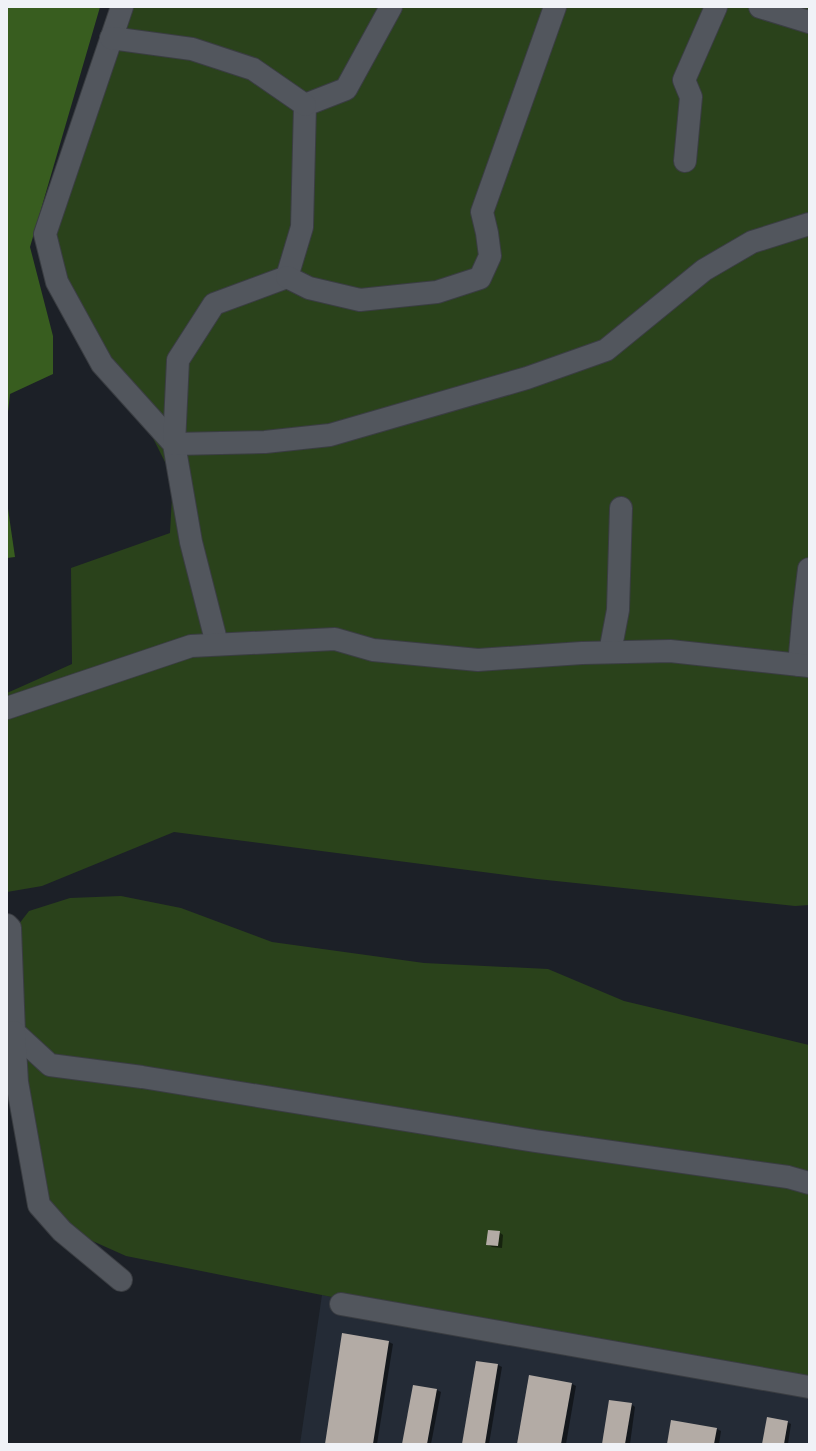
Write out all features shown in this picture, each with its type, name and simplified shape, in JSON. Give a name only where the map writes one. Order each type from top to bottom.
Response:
[{"type":"lane","points":[[122,7],[46,234],[57,282],[102,364],[174,444],[265,442],[330,435],[527,378],[606,350],[704,270],[752,242],[809,224]]},
{"type":"lane","points":[[305,105],[346,89],[392,7]]},
{"type":"lane","points":[[216,644],[191,542],[174,444],[178,360],[214,304],[287,277],[309,288],[360,300],[437,292],[480,278],[490,256],[482,212],[555,7]]},
{"type":"lane","points":[[685,162],[691,97],[684,80],[716,7]]},
{"type":"lane","points":[[760,7],[809,22]]},
{"type":"lane","points":[[111,38],[192,49],[253,69],[305,105]]},
{"type":"lane","points":[[287,277],[302,226],[305,105]]},
{"type":"lane","points":[[610,652],[618,610],[621,508]]},
{"type":"lane","points":[[7,708],[191,646],[216,644],[335,639],[372,650],[478,660],[582,653],[670,651],[804,666],[804,610],[809,569]]},
{"type":"lane","points":[[7,924],[10,928],[17,1082],[39,1205],[62,1231],[120,1280]]},
{"type":"lane","points":[[14,1032],[50,1065],[142,1077],[535,1141],[788,1177],[809,1183]]},
{"type":"lane","points":[[341,1304],[809,1387]]},
{"type":"shaded area","points":[[322,1295],[809,1391],[809,1444],[300,1444]]},
{"type":"green space","points":[[7,7],[100,7],[30,247],[53,336],[53,374],[10,394],[7,421]]},
{"type":"green space","points":[[111,7],[809,7],[809,905],[795,906],[537,879],[174,832],[42,886],[7,892],[7,693],[72,664],[71,568],[170,533],[173,478],[147,426],[68,326],[37,241]]},
{"type":"green space","points":[[7,502],[15,557],[7,558]]},
{"type":"green space","points":[[121,896],[181,908],[272,942],[424,963],[548,969],[624,1001],[809,1045],[809,1391],[126,1256],[70,1231],[33,1189],[15,929],[29,911],[70,898]]},
{"type":"building","points":[[488,1230],[500,1231],[498,1246],[486,1245]]},
{"type":"building","points":[[342,1333],[389,1341],[373,1444],[325,1444]]},
{"type":"building","points":[[476,1361],[498,1364],[485,1444],[462,1444]]},
{"type":"building","points":[[529,1375],[572,1383],[561,1444],[517,1444]]},
{"type":"building","points":[[413,1385],[437,1389],[427,1444],[402,1444]]},
{"type":"building","points":[[609,1400],[632,1403],[625,1444],[602,1444]]},
{"type":"building","points":[[767,1417],[788,1421],[784,1444],[762,1444]]},
{"type":"building","points":[[671,1420],[717,1428],[714,1444],[667,1444]]}]
